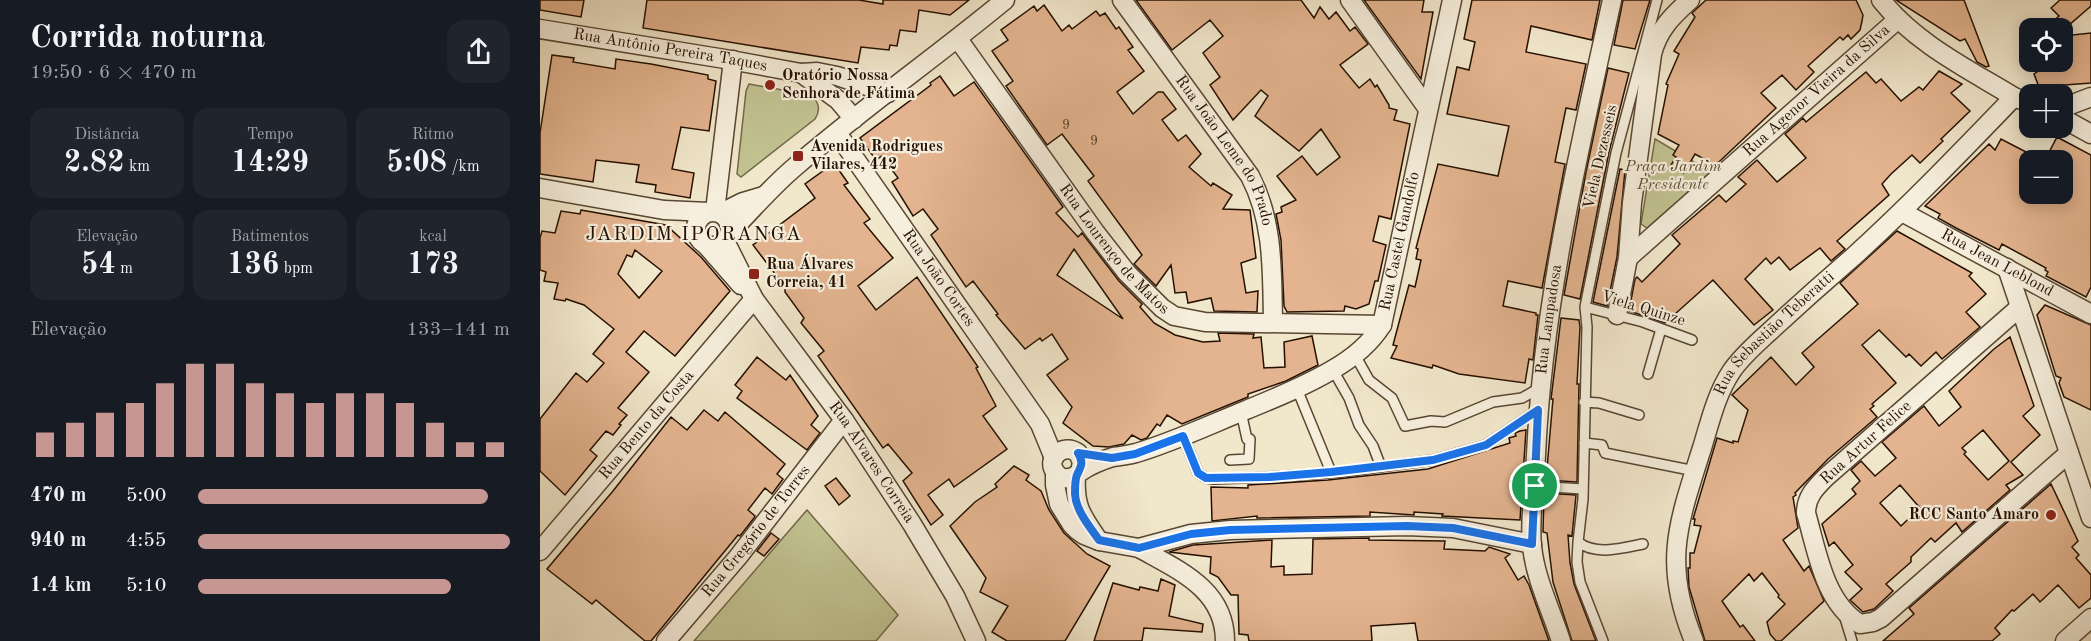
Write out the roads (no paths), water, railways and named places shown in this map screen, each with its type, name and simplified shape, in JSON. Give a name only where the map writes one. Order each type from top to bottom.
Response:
[{"type":"street","points":[[763,196],[698,220],[696,230],[699,239],[706,245],[716,246],[728,236],[763,196],[837,133],[1005,0]]},
{"type":"street","name":"Rua João Leme do Prado","points":[[1122,0],[1250,176],[1256,188],[1263,204],[1271,247],[1273,322]]},
{"type":"street","points":[[1350,0],[1428,109]]},
{"type":"street","name":"Rua Castel Gandolfo","points":[[1064,458],[1112,458],[1135,454],[1183,436],[1297,389],[1333,370],[1355,355],[1375,336],[1382,325],[1452,0]]},
{"type":"street","name":"Rua Lampadosa","points":[[1561,641],[1536,566],[1532,544],[1538,410],[1549,307],[1558,254],[1612,0]]},
{"type":"street","points":[[1617,315],[1628,258],[1632,203],[1654,47],[1664,26],[1690,0]]},
{"type":"street","points":[[1881,0],[1897,20],[1952,59],[2019,98]]},
{"type":"street","name":"Rua Agenor Vieira da Silva","points":[[1628,258],[1897,20]]},
{"type":"street","name":"Rua Antônio Pereira Taques","points":[[540,29],[801,73],[817,72],[837,76],[888,93]]},
{"type":"street","name":"Rua Lourenço de Matos","points":[[958,39],[1095,232],[1127,273],[1162,308],[1174,316],[1205,322],[1382,325]]},
{"type":"street","points":[[715,212],[733,60]]},
{"type":"street","name":"Rua Antônio Pereira Taques","points":[[801,73],[838,100],[854,119]]},
{"type":"street","points":[[2073,104],[2091,97]]},
{"type":"street","name":"Rua Sebastião Teberatti","points":[[1694,641],[1679,599],[1675,564],[1678,531],[1717,399],[1731,371],[1741,359],[2019,103]]},
{"type":"street","points":[[2073,124],[2091,134]]},
{"type":"street","name":"Rua João Cortes","points":[[837,133],[1064,458]]},
{"type":"street","points":[[540,188],[664,210],[715,212],[729,220],[728,236]]},
{"type":"street","points":[[664,210],[696,230]]},
{"type":"street","name":"Rua Jean Leblond","points":[[1902,212],[2091,314]]},
{"type":"street","name":"Rua Álvares Correia","points":[[728,236],[752,296]]},
{"type":"street","name":"Rua Álvares Correia","points":[[706,245],[752,296],[844,420],[956,596],[976,641]]},
{"type":"street","points":[[2007,268],[2091,518]]},
{"type":"street","name":"Rua Bento da Costa","points":[[540,551],[752,296]]},
{"type":"street","name":"Rua Artur Felice","points":[[1844,611],[1832,593],[1818,554],[1806,513],[1806,504],[1810,496],[1826,477],[2020,307]]},
{"type":"street","name":"Rua Gregório de Torres","points":[[666,641],[738,556],[844,420]]},
{"type":"street","points":[[1844,611],[1860,624],[1881,618],[2069,453]]},
{"type":"street","points":[[1064,458],[1058,475],[1067,478],[1078,474]]},
{"type":"street","points":[[1064,458],[1082,462],[1078,474],[1076,501],[1085,520],[1099,540]]},
{"type":"street","points":[[1064,458],[1057,494],[1065,515],[1072,525],[1084,535],[1139,548],[1189,577],[1205,590],[1222,615],[1225,641]]},
{"type":"street","name":"Rua Castel Gandolfo","points":[[1078,474],[1112,458]]},
{"type":"street","points":[[1139,548],[1191,534],[1230,530],[1407,526],[1453,528],[1532,544]]},
{"type":"street","points":[[2065,641],[2091,618]]},
{"type":"lane","name":"Viela Dezesseis","points":[[1603,641],[1580,582],[1577,562],[1583,489],[1587,327],[1585,307],[1616,153],[1657,0]]},
{"type":"lane","name":"Viela Quinze","points":[[1585,307],[1692,340]]},
{"type":"lane","points":[[1648,374],[1661,329]]},
{"type":"lane","points":[[1355,355],[1369,380],[1392,398],[1405,426],[1431,421],[1445,422],[1493,402],[1522,398],[1541,387]]},
{"type":"lane","points":[[1333,370],[1349,398],[1359,425],[1373,446],[1381,467]]},
{"type":"lane","points":[[1297,389],[1331,472]]},
{"type":"lane","points":[[1584,402],[1599,403],[1639,415]]},
{"type":"lane","points":[[1183,436],[1198,473],[1206,478],[1269,477],[1433,460],[1486,445],[1538,410]]},
{"type":"lane","points":[[1230,460],[1249,459],[1250,439],[1247,439],[1241,412]]},
{"type":"lane","points":[[1584,443],[1602,445],[1605,453],[1695,471]]},
{"type":"lane","points":[[1535,486],[1583,489]]},
{"type":"lane","points":[[1578,542],[1584,547],[1604,550],[1643,544]]},
{"type":"lane","points":[[1844,611],[1852,641]]},
{"type":"place","name":"Oratório Nossa Senhora de Fátima","points":[[770,85]]},
{"type":"place","name":"Avenida Rodrigues Vilares, 442","points":[[798,156]]},
{"type":"place","name":"Rua Álvares Correia, 41","points":[[754,274]]},
{"type":"place","name":"RCC Santo Amaro","points":[[2051,515]]},
{"type":"district","name":"JARDIM IPORANGA","points":[[694,235]]},
{"type":"park label","name":"Praça Jardim Presidente","points":[[1673,176]]}]
